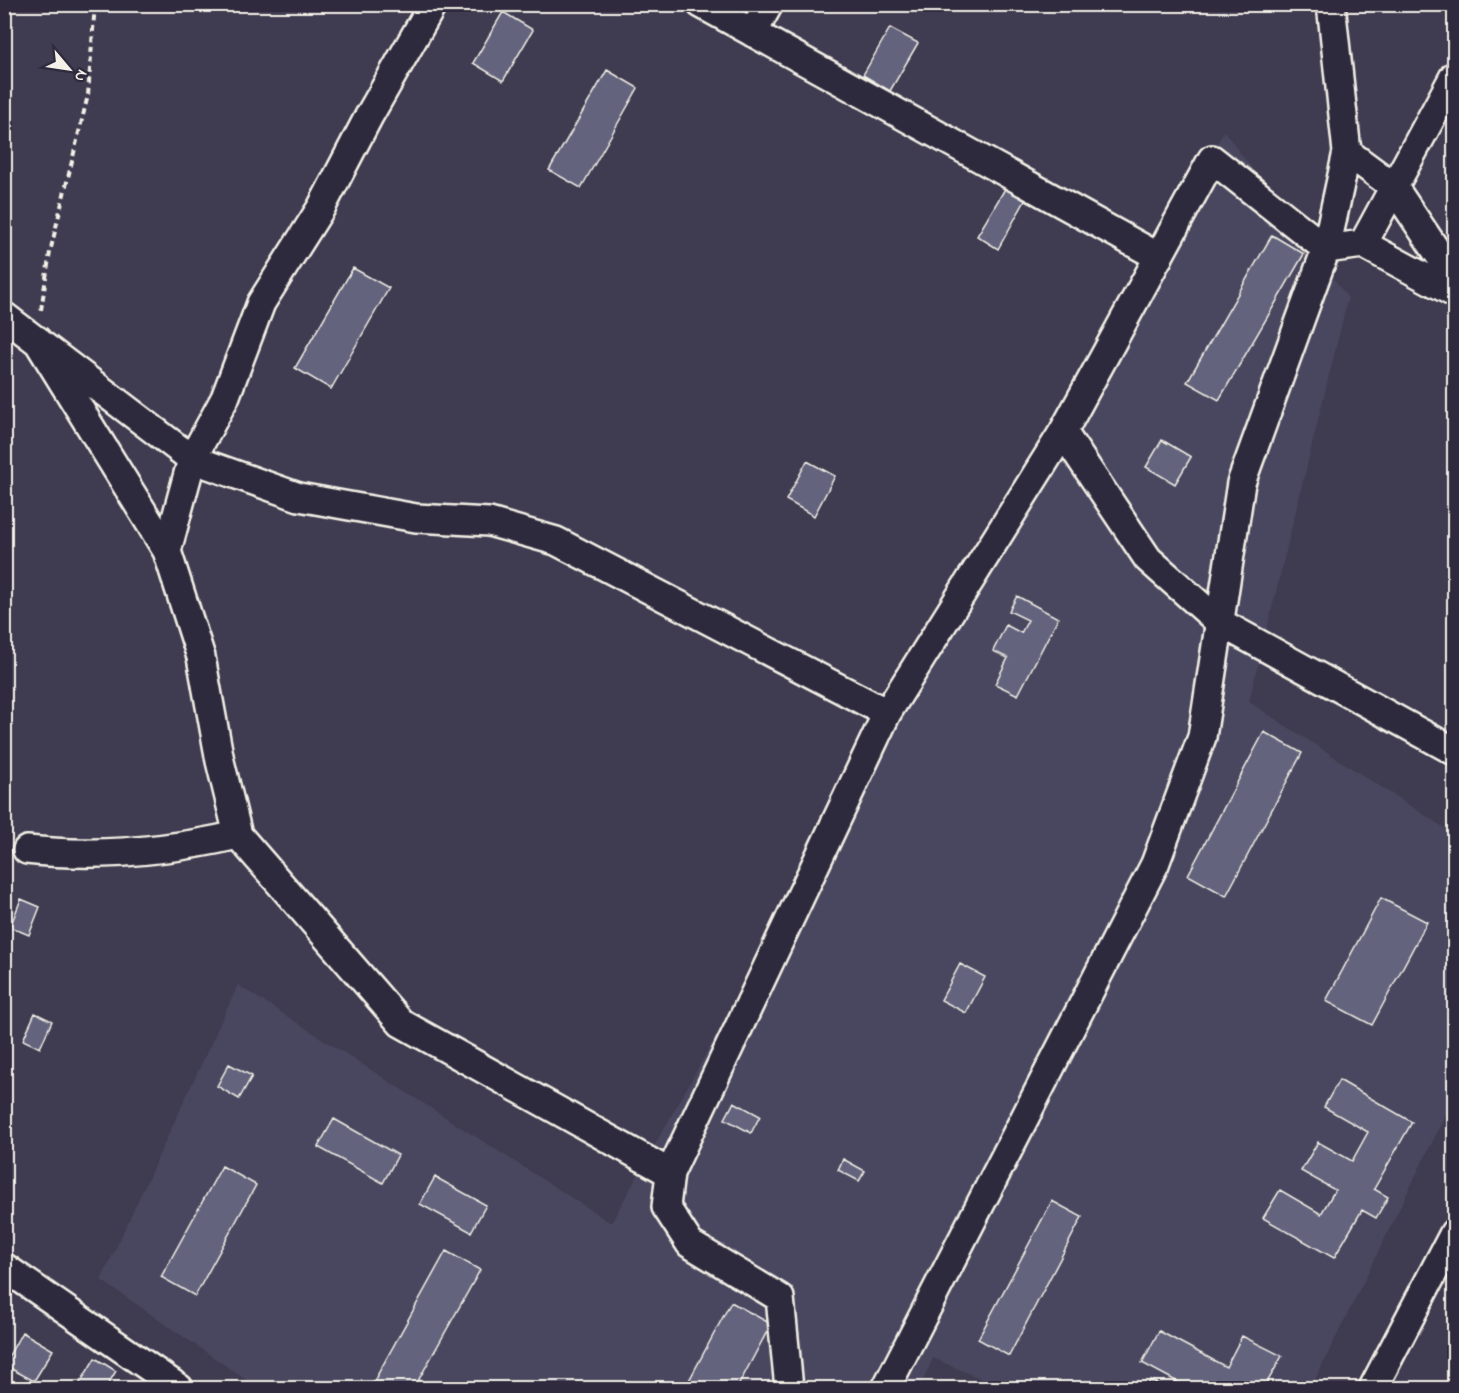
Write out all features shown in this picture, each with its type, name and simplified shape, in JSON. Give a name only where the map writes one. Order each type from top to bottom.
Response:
[{"type":"street","points":[[167,551],[192,459],[225,398],[261,303],[321,208],[369,116],[433,4]]},
{"type":"street","points":[[701,4],[1160,257]]},
{"type":"street","points":[[753,33],[769,4]]},
{"type":"street","points":[[886,1389],[1155,864],[1202,737],[1240,483],[1326,249],[1347,152],[1331,4]]},
{"type":"street","points":[[1363,244],[1455,76]]},
{"type":"street","points":[[1347,152],[1393,186],[1455,277]]},
{"type":"street","points":[[789,1389],[780,1298],[690,1244],[666,1207],[670,1173],[887,713],[1063,432],[1212,159],[1326,249],[1363,244],[1455,293]]},
{"type":"street","points":[[4,316],[192,459],[299,497],[416,518],[489,522],[556,541],[887,713]]},
{"type":"street","points":[[37,340],[167,551],[201,657],[220,761],[238,835],[400,1023],[670,1173]]},
{"type":"street","points":[[1063,432],[1148,559],[1219,622],[1455,751]]},
{"type":"street","points":[[27,850],[69,855],[130,853],[191,846],[238,835]]},
{"type":"street","points":[[1373,1389],[1455,1233]]},
{"type":"street","points":[[4,1267],[179,1389]]},
{"type":"path","points":[[37,340],[50,252],[88,95],[95,4]]},
{"type":"shaded area","points":[[1224,131],[1348,298],[1249,702],[1454,834],[1454,1098],[1311,1388],[1002,1388],[933,1358],[920,1388],[258,1388],[101,1280],[238,985],[611,1223]]},
{"type":"building","points":[[503,12],[533,30],[503,81],[473,63]]},
{"type":"building","points":[[890,28],[918,43],[890,91],[863,75]]},
{"type":"building","points":[[607,70],[638,88],[581,188],[549,170]]},
{"type":"building","points":[[1006,187],[1026,199],[998,249],[977,236]]},
{"type":"building","points":[[1272,235],[1304,254],[1219,400],[1187,382]]},
{"type":"building","points":[[353,268],[389,288],[331,389],[295,368]]},
{"type":"building","points":[[1162,440],[1191,457],[1175,484],[1146,467]]},
{"type":"building","points":[[807,461],[835,476],[814,516],[786,500]]},
{"type":"building","points":[[1017,596],[1058,618],[1018,695],[995,684],[1008,658],[993,651],[1006,625],[1021,633],[1028,620],[1009,611]]},
{"type":"building","points":[[1264,732],[1302,753],[1226,896],[1188,875]]},
{"type":"building","points":[[1381,898],[1427,922],[1372,1025],[1326,1001]]},
{"type":"building","points":[[21,899],[40,907],[29,935],[10,927]]},
{"type":"building","points":[[960,964],[985,977],[966,1013],[941,1000]]},
{"type":"building","points":[[35,1013],[52,1021],[40,1048],[23,1040]]},
{"type":"building","points":[[229,1064],[252,1076],[239,1099],[217,1086]]},
{"type":"building","points":[[1339,1080],[1412,1122],[1374,1189],[1388,1197],[1376,1218],[1362,1210],[1334,1258],[1263,1218],[1280,1190],[1321,1214],[1335,1190],[1301,1171],[1318,1142],[1352,1161],[1368,1132],[1324,1107]]},
{"type":"building","points":[[734,1102],[760,1116],[751,1133],[725,1119]]},
{"type":"building","points":[[334,1119],[398,1155],[383,1183],[318,1147]]},
{"type":"building","points":[[843,1159],[865,1171],[859,1181],[838,1170]]},
{"type":"building","points":[[222,1166],[256,1185],[195,1296],[161,1277]]},
{"type":"building","points":[[435,1177],[486,1205],[471,1232],[420,1204]]},
{"type":"building","points":[[1052,1201],[1082,1217],[1009,1356],[978,1339]]},
{"type":"building","points":[[446,1251],[480,1270],[414,1388],[382,1388],[373,1383]]},
{"type":"building","points":[[731,1302],[771,1324],[737,1388],[685,1388]]},
{"type":"building","points":[[1159,1331],[1226,1367],[1242,1336],[1282,1356],[1264,1388],[1189,1388],[1142,1363]]},
{"type":"building","points":[[22,1332],[53,1350],[34,1381],[4,1365]]},
{"type":"building","points":[[95,1358],[116,1371],[106,1388],[77,1388]]},
{"type":"building","points":[[1150,1380],[1167,1388],[1146,1388]]}]
